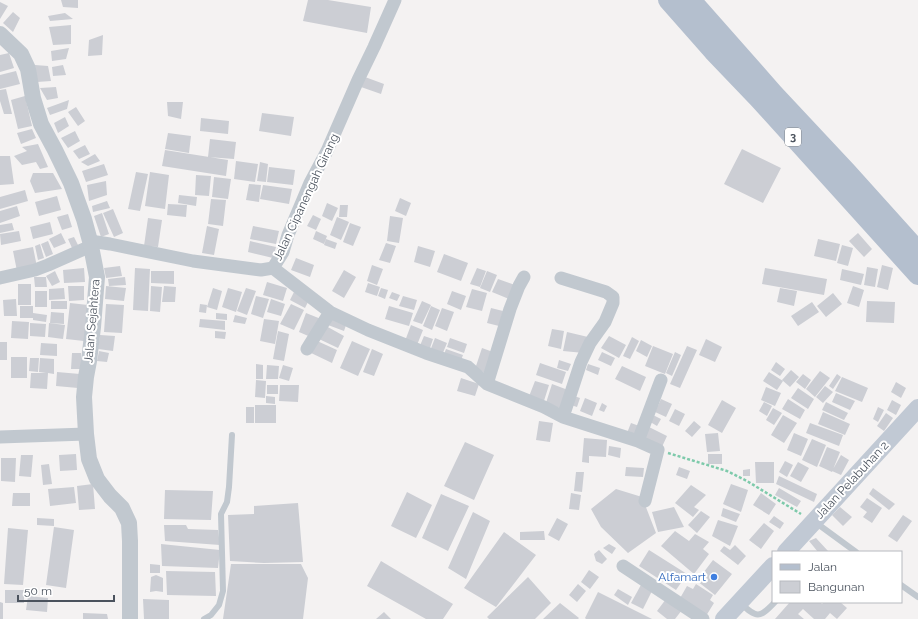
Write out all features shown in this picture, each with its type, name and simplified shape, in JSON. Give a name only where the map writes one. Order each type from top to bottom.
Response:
[{"type":"main road","name":"3","points":[[668,0],[774,94],[918,251]]},
{"type":"main road","name":"3","points":[[691,0],[719,45],[758,98],[918,275]]},
{"type":"main road","name":"Jalan Pelabuhan 2","points":[[790,550],[814,521],[918,408]]},
{"type":"main road","points":[[724,619],[772,567]]},
{"type":"street","name":"Jalan Cipanengah Girang","points":[[90,243],[110,244],[193,261],[261,270],[273,268],[283,252],[288,235],[310,183],[328,151],[394,0]]},
{"type":"street","name":"Jalan Sejahtera","points":[[0,34],[21,54],[28,69],[33,98],[41,124],[71,183],[84,219],[90,243],[97,277],[93,327],[84,397],[86,434],[90,459],[97,479],[110,496],[122,508],[128,523],[130,541],[130,619]]},
{"type":"street","points":[[0,278],[35,270],[48,265],[90,243]]},
{"type":"street","points":[[273,268],[330,312],[368,330],[426,353],[468,367],[487,384],[544,407],[563,417],[638,441],[658,450],[645,501]]},
{"type":"street","points":[[487,384],[510,309],[524,277]]},
{"type":"street","points":[[562,278],[606,292],[613,297],[613,303],[605,322],[590,343],[581,362],[563,417]]},
{"type":"street","points":[[307,349],[330,312]]},
{"type":"street","points":[[638,441],[661,380]]},
{"type":"street","points":[[0,437],[86,434]]},
{"type":"street","points":[[623,566],[703,619]]},
{"type":"lane","points":[[204,619],[211,615],[219,605],[223,591],[221,514],[227,502],[232,435]]},
{"type":"lane","points":[[814,521],[855,551]]},
{"type":"lane","points":[[902,586],[918,597]]},
{"type":"lane","points":[[740,603],[760,617],[774,603]]},
{"type":"path","points":[[658,450],[727,471],[747,481],[814,521]]},
{"type":"building","points":[[61,0],[78,0],[78,8],[63,7]]},
{"type":"building","points":[[308,0],[328,0],[371,7],[367,33],[303,21]]},
{"type":"building","points":[[0,2],[8,6],[0,19]]},
{"type":"building","points":[[13,12],[20,18],[13,32],[3,23]]},
{"type":"building","points":[[65,13],[73,19],[50,21],[48,16]]},
{"type":"building","points":[[71,25],[71,44],[53,45],[49,27]]},
{"type":"building","points":[[103,35],[102,55],[88,56],[89,40]]},
{"type":"building","points":[[69,48],[66,59],[52,61],[51,51]]},
{"type":"building","points":[[9,53],[14,68],[0,72],[0,55]]},
{"type":"building","points":[[35,65],[48,66],[51,81],[37,82]]},
{"type":"building","points":[[63,65],[66,75],[53,76],[52,67]]},
{"type":"building","points":[[16,71],[20,84],[0,89],[0,75]]},
{"type":"building","points":[[365,77],[384,84],[381,94],[361,87]]},
{"type":"building","points":[[56,87],[58,98],[47,100],[40,88]]},
{"type":"building","points":[[6,89],[12,114],[4,114],[0,101],[0,90]]},
{"type":"building","points":[[25,96],[32,126],[18,129],[11,100]]},
{"type":"building","points":[[69,100],[67,109],[50,115],[47,108]]},
{"type":"building","points":[[167,102],[183,102],[181,119],[168,116]]},
{"type":"building","points":[[76,107],[85,121],[78,126],[68,112]]},
{"type":"building","points":[[262,113],[294,117],[291,136],[259,131]]},
{"type":"building","points":[[65,117],[69,126],[58,133],[54,123]]},
{"type":"building","points":[[201,118],[229,121],[228,134],[200,131]]},
{"type":"building","points":[[32,129],[36,138],[21,144],[17,133]]},
{"type":"building","points":[[75,131],[80,141],[68,148],[61,138]]},
{"type":"building","points":[[168,133],[191,136],[189,153],[165,149]]},
{"type":"building","points":[[210,139],[236,142],[234,159],[208,157]]},
{"type":"building","points":[[38,144],[48,167],[40,169],[36,162],[22,165],[14,156],[27,151],[22,147]]},
{"type":"building","points":[[85,145],[90,154],[79,159],[73,151]]},
{"type":"building","points":[[742,149],[781,168],[763,203],[724,184]]},
{"type":"building","points":[[165,150],[228,160],[226,176],[162,166]]},
{"type":"building","points":[[95,154],[100,161],[88,166],[81,162]]},
{"type":"building","points":[[0,156],[10,156],[14,184],[0,185]]},
{"type":"building","points":[[236,161],[258,164],[255,182],[234,179]]},
{"type":"building","points":[[260,162],[268,164],[266,182],[257,181]]},
{"type":"building","points":[[104,164],[108,175],[86,182],[82,171]]},
{"type":"building","points":[[269,167],[295,170],[293,185],[267,182]]},
{"type":"building","points":[[136,172],[148,174],[140,211],[128,209]]},
{"type":"building","points":[[150,172],[169,175],[165,209],[145,206]]},
{"type":"building","points":[[33,173],[53,173],[62,189],[35,193],[30,181]]},
{"type":"building","points":[[196,175],[211,176],[209,196],[195,195]]},
{"type":"building","points":[[214,177],[231,179],[228,199],[212,197]]},
{"type":"building","points":[[106,181],[107,195],[89,201],[87,185]]},
{"type":"building","points":[[249,184],[261,185],[259,202],[246,200]]},
{"type":"building","points":[[263,185],[292,189],[289,204],[260,199]]},
{"type":"building","points":[[25,190],[28,201],[0,209],[0,197]]},
{"type":"building","points":[[179,195],[197,197],[196,206],[178,203]]},
{"type":"building","points":[[57,196],[61,210],[39,216],[35,202]]},
{"type":"building","points":[[400,198],[411,203],[406,216],[395,211]]},
{"type":"building","points":[[211,199],[226,200],[223,226],[208,224]]},
{"type":"building","points":[[107,201],[110,208],[93,212],[92,206]]},
{"type":"building","points":[[327,203],[338,208],[332,221],[322,216]]},
{"type":"building","points":[[168,204],[187,205],[186,217],[167,215]]},
{"type":"building","points":[[340,205],[348,205],[347,217],[339,217]]},
{"type":"building","points":[[17,206],[20,216],[0,223],[0,211]]},
{"type":"building","points":[[113,209],[123,233],[114,237],[103,213]]},
{"type":"building","points":[[102,213],[109,234],[101,237],[94,216]]},
{"type":"building","points":[[68,214],[72,227],[62,230],[57,217]]},
{"type":"building","points":[[313,215],[321,219],[316,230],[307,226]]},
{"type":"building","points":[[390,216],[403,218],[399,243],[387,241]]},
{"type":"building","points":[[337,217],[349,222],[341,240],[330,235]]},
{"type":"building","points":[[148,218],[162,220],[158,247],[144,246]]},
{"type":"building","points":[[50,222],[53,234],[33,239],[30,227]]},
{"type":"building","points":[[12,223],[14,230],[0,233],[0,225]]},
{"type":"building","points":[[350,223],[361,227],[353,246],[343,242]]},
{"type":"building","points":[[207,226],[219,229],[214,255],[202,253]]},
{"type":"building","points":[[253,226],[279,231],[276,244],[250,239]]},
{"type":"building","points":[[19,231],[21,241],[1,245],[0,234]]},
{"type":"building","points":[[316,231],[327,236],[324,244],[313,239]]},
{"type":"building","points":[[61,233],[66,243],[54,248],[49,239]]},
{"type":"building","points":[[858,233],[872,249],[864,257],[849,241]]},
{"type":"building","points":[[74,237],[78,245],[72,248],[68,239]]},
{"type":"building","points":[[326,239],[337,243],[335,249],[324,245]]},
{"type":"building","points":[[818,239],[840,244],[836,261],[814,256]]},
{"type":"building","points":[[48,241],[53,254],[46,257],[41,244]]},
{"type":"building","points":[[250,241],[276,247],[273,258],[248,252]]},
{"type":"building","points":[[386,243],[396,246],[390,263],[379,260]]},
{"type":"building","points":[[40,244],[44,258],[38,260],[35,246]]},
{"type":"building","points":[[842,245],[853,248],[848,266],[837,263]]},
{"type":"building","points":[[418,246],[435,251],[430,267],[414,262]]},
{"type":"building","points":[[33,247],[37,267],[17,271],[13,251]]},
{"type":"building","points":[[444,254],[468,263],[461,281],[437,272]]},
{"type":"building","points":[[296,258],[314,265],[310,277],[291,270]]},
{"type":"building","points":[[372,265],[383,269],[377,285],[367,281]]},
{"type":"building","points":[[882,265],[893,268],[888,290],[877,287]]},
{"type":"building","points":[[120,266],[122,276],[106,278],[104,268]]},
{"type":"building","points":[[867,267],[878,269],[875,287],[864,285]]},
{"type":"building","points":[[84,268],[85,282],[64,283],[63,270]]},
{"type":"building","points":[[135,268],[150,269],[148,311],[133,310]]},
{"type":"building","points":[[477,268],[486,271],[480,287],[470,284]]},
{"type":"building","points":[[765,268],[827,279],[824,295],[762,284]]},
{"type":"building","points":[[842,269],[864,274],[861,285],[840,280]]},
{"type":"building","points":[[344,270],[356,277],[344,298],[332,291]]},
{"type":"building","points":[[55,271],[60,282],[52,286],[46,276]]},
{"type":"building","points":[[151,271],[174,271],[174,284],[151,283]]},
{"type":"building","points":[[487,271],[497,275],[490,292],[480,288]]},
{"type":"building","points":[[34,277],[46,277],[47,287],[35,287]]},
{"type":"building","points":[[125,277],[126,285],[109,286],[108,279]]},
{"type":"building","points":[[498,279],[515,285],[509,299],[492,292]]},
{"type":"building","points":[[267,282],[287,288],[283,301],[263,295]]},
{"type":"building","points":[[368,283],[380,287],[377,296],[365,292]]},
{"type":"building","points":[[18,284],[31,284],[31,305],[18,305]]},
{"type":"building","points":[[68,286],[84,286],[84,300],[69,301]]},
{"type":"building","points":[[106,286],[126,288],[124,301],[105,299]]},
{"type":"building","points":[[151,286],[162,287],[160,312],[150,311]]},
{"type":"building","points":[[164,286],[176,287],[175,302],[162,302]]},
{"type":"building","points":[[853,286],[864,290],[859,307],[847,303]]},
{"type":"building","points":[[64,288],[65,299],[49,300],[49,289]]},
{"type":"building","points":[[213,288],[222,291],[217,310],[207,307]]},
{"type":"building","points":[[228,288],[242,292],[236,312],[222,307]]},
{"type":"building","points":[[246,288],[256,291],[247,315],[237,311]]},
{"type":"building","points":[[381,288],[388,290],[385,299],[378,296]]},
{"type":"building","points":[[780,288],[797,291],[794,306],[777,302]]},
{"type":"building","points":[[472,289],[487,293],[482,311],[466,307]]},
{"type":"building","points":[[35,291],[47,291],[47,307],[35,307]]},
{"type":"building","points":[[452,291],[466,296],[461,310],[447,304]]},
{"type":"building","points":[[294,292],[309,300],[305,308],[290,300]]},
{"type":"building","points":[[392,292],[400,295],[397,301],[389,298]]},
{"type":"building","points":[[833,293],[842,304],[826,317],[817,306]]},
{"type":"building","points":[[256,296],[269,299],[263,318],[251,314]]},
{"type":"building","points":[[403,296],[417,300],[414,310],[399,306]]},
{"type":"building","points":[[16,299],[17,316],[4,316],[3,300]]},
{"type":"building","points":[[271,299],[285,304],[281,316],[267,312]]},
{"type":"building","points":[[51,301],[67,301],[67,309],[51,309]]},
{"type":"building","points":[[422,301],[431,305],[422,324],[413,321]]},
{"type":"building","points":[[867,301],[895,302],[894,323],[866,322]]},
{"type":"building","points":[[812,302],[819,312],[798,326],[791,316]]},
{"type":"building","points":[[70,303],[88,305],[84,341],[66,339]]},
{"type":"building","points":[[106,304],[124,305],[122,333],[104,332]]},
{"type":"building","points":[[200,304],[207,305],[206,313],[199,312]]},
{"type":"building","points":[[291,304],[304,310],[294,330],[280,324]]},
{"type":"building","points":[[20,306],[33,306],[33,313],[47,315],[46,322],[33,320],[33,318],[20,318]]},
{"type":"building","points":[[389,306],[413,313],[409,326],[385,319]]},
{"type":"building","points":[[431,306],[440,310],[432,330],[423,326]]},
{"type":"building","points":[[442,308],[454,312],[447,331],[435,326]]},
{"type":"building","points":[[491,308],[503,311],[499,326],[487,323]]},
{"type":"building","points":[[51,312],[64,313],[64,324],[50,323]]},
{"type":"building","points":[[216,313],[227,314],[227,320],[216,319]]},
{"type":"building","points":[[306,313],[321,319],[313,338],[299,332]]},
{"type":"building","points":[[235,315],[247,318],[245,324],[233,322]]},
{"type":"building","points":[[332,316],[347,322],[344,331],[328,325]]},
{"type":"building","points":[[200,319],[225,321],[225,330],[199,327]]},
{"type":"building","points":[[264,319],[279,321],[275,344],[260,341]]},
{"type":"building","points":[[12,321],[29,322],[28,339],[11,338]]},
{"type":"building","points":[[30,323],[46,324],[45,337],[30,336]]},
{"type":"building","points":[[49,323],[65,325],[63,339],[48,337]]},
{"type":"building","points":[[411,325],[423,330],[417,345],[405,341]]},
{"type":"building","points":[[326,326],[344,336],[338,348],[319,339]]},
{"type":"building","points":[[552,329],[564,331],[561,349],[548,346]]},
{"type":"building","points":[[215,331],[226,332],[225,339],[215,338]]},
{"type":"building","points":[[278,331],[289,334],[284,361],[273,359]]},
{"type":"building","points":[[567,332],[588,337],[584,353],[563,351]]},
{"type":"building","points":[[100,335],[115,336],[113,351],[98,349]]},
{"type":"building","points":[[424,336],[433,339],[429,351],[419,348]]},
{"type":"building","points":[[609,336],[626,345],[619,358],[601,348]]},
{"type":"building","points":[[632,337],[639,341],[630,359],[623,356]]},
{"type":"building","points":[[435,338],[447,343],[442,355],[430,351]]},
{"type":"building","points":[[450,338],[467,344],[464,353],[447,347]]},
{"type":"building","points":[[706,339],[722,347],[715,362],[699,355]]},
{"type":"building","points":[[315,340],[337,350],[332,363],[309,352]]},
{"type":"building","points":[[641,340],[652,346],[647,357],[636,351]]},
{"type":"building","points":[[352,341],[370,349],[358,376],[340,368]]},
{"type":"building","points":[[0,342],[7,342],[7,360],[0,360]]},
{"type":"building","points":[[41,343],[57,344],[57,356],[40,355]]},
{"type":"building","points":[[653,346],[673,354],[665,374],[645,366]]},
{"type":"building","points":[[687,346],[697,350],[680,388],[670,384]]},
{"type":"building","points":[[482,348],[493,352],[486,373],[475,369]]},
{"type":"building","points":[[372,349],[383,354],[374,376],[363,372]]},
{"type":"building","points":[[446,349],[463,355],[460,363],[443,357]]},
{"type":"building","points":[[99,351],[109,353],[107,362],[97,361]]},
{"type":"building","points":[[602,352],[615,358],[611,366],[598,360]]},
{"type":"building","points":[[675,352],[681,355],[672,376],[666,373]]},
{"type":"building","points":[[72,353],[81,353],[81,369],[71,369]]},
{"type":"building","points":[[11,357],[27,357],[27,378],[11,378]]},
{"type":"building","points":[[30,358],[39,358],[38,372],[29,371]]},
{"type":"building","points":[[40,358],[54,359],[54,374],[48,373],[47,389],[30,388],[31,373],[46,373],[39,372]]},
{"type":"building","points":[[559,360],[571,364],[568,371],[557,368]]},
{"type":"building","points":[[776,362],[785,369],[780,376],[771,370]]},
{"type":"building","points":[[540,363],[566,372],[562,384],[536,375]]},
{"type":"building","points":[[256,364],[263,365],[263,379],[256,379]]},
{"type":"building","points":[[588,364],[600,368],[598,375],[586,370]]},
{"type":"building","points":[[267,365],[279,366],[278,379],[266,379]]},
{"type":"building","points":[[283,365],[293,368],[289,381],[279,378]]},
{"type":"building","points":[[622,366],[646,377],[640,391],[615,379]]},
{"type":"building","points":[[791,370],[799,377],[790,387],[782,380]]},
{"type":"building","points":[[820,371],[830,378],[815,397],[806,389]]},
{"type":"building","points":[[57,372],[80,374],[78,388],[56,386]]},
{"type":"building","points":[[769,372],[783,381],[777,390],[763,381]]},
{"type":"building","points":[[803,374],[811,380],[805,389],[796,382]]},
{"type":"building","points":[[837,374],[841,377],[833,389],[829,386]]},
{"type":"building","points":[[842,377],[868,388],[862,402],[835,391]]},
{"type":"building","points":[[461,378],[479,384],[475,396],[457,391]]},
{"type":"building","points":[[256,380],[266,381],[265,398],[255,397]]},
{"type":"building","points":[[535,381],[549,385],[543,404],[528,399]]},
{"type":"building","points":[[896,382],[906,388],[901,398],[891,392]]},
{"type":"building","points":[[552,384],[568,390],[562,409],[546,403]]},
{"type":"building","points":[[267,385],[278,385],[278,394],[267,394]]},
{"type":"building","points":[[280,385],[299,385],[298,402],[279,401]]},
{"type":"building","points":[[825,386],[833,392],[823,403],[816,397]]},
{"type":"building","points":[[766,387],[781,393],[775,406],[761,400]]},
{"type":"building","points":[[798,388],[814,399],[808,409],[791,398]]},
{"type":"building","points":[[836,393],[855,401],[850,410],[832,402]]},
{"type":"building","points":[[266,396],[275,397],[275,404],[266,403]]},
{"type":"building","points":[[574,396],[580,398],[577,407],[571,405]]},
{"type":"building","points":[[585,398],[597,403],[592,416],[580,411]]},
{"type":"building","points":[[661,399],[672,404],[666,417],[655,412]]},
{"type":"building","points":[[788,399],[805,410],[800,419],[782,409]]},
{"type":"building","points":[[722,400],[736,408],[722,433],[708,425]]},
{"type":"building","points":[[892,400],[901,405],[896,415],[887,410]]},
{"type":"building","points":[[764,402],[772,406],[767,416],[759,411]]},
{"type":"building","points":[[826,402],[848,413],[844,420],[822,410]]},
{"type":"building","points":[[602,403],[607,406],[604,412],[599,410]]},
{"type":"building","points":[[255,405],[276,405],[276,423],[255,423]]},
{"type":"building","points":[[246,407],[254,407],[254,423],[246,423]]},
{"type":"building","points":[[878,407],[884,410],[878,422],[873,419]]},
{"type":"building","points":[[773,408],[782,413],[774,425],[766,420]]},
{"type":"building","points":[[675,409],[685,414],[679,426],[669,421]]},
{"type":"building","points":[[823,412],[850,424],[845,435],[818,424]]},
{"type":"building","points":[[886,413],[893,418],[884,431],[877,426]]},
{"type":"building","points":[[651,414],[661,419],[657,426],[647,420]]},
{"type":"building","points":[[783,415],[797,423],[784,443],[771,435]]},
{"type":"building","points":[[539,421],[553,423],[550,442],[536,440]]},
{"type":"building","points":[[694,421],[701,427],[692,437],[685,431]]},
{"type":"building","points":[[631,423],[642,427],[638,437],[627,433]]},
{"type":"building","points":[[810,423],[843,435],[839,446],[806,433]]},
{"type":"building","points":[[647,426],[667,436],[661,449],[641,440]]},
{"type":"building","points":[[718,433],[720,451],[707,452],[705,434]]},
{"type":"building","points":[[794,433],[808,439],[801,456],[787,450]]},
{"type":"building","points":[[584,438],[607,440],[606,457],[589,456],[589,463],[582,462]]},
{"type":"building","points":[[812,439],[826,445],[817,467],[802,460]]},
{"type":"building","points":[[465,442],[494,455],[474,500],[444,486]]},
{"type":"building","points":[[609,446],[621,448],[620,458],[608,455]]},
{"type":"building","points":[[827,447],[840,452],[832,472],[819,466]]},
{"type":"building","points":[[76,454],[77,470],[60,471],[59,455]]},
{"type":"building","points":[[708,454],[722,454],[722,464],[708,464]]},
{"type":"building","points":[[21,455],[33,455],[31,477],[19,476]]},
{"type":"building","points":[[841,455],[849,460],[841,475],[832,471]]},
{"type":"building","points":[[1,458],[16,458],[15,482],[1,481]]},
{"type":"building","points":[[785,461],[793,465],[787,477],[779,472]]},
{"type":"building","points":[[755,462],[774,462],[774,483],[756,483]]},
{"type":"building","points":[[798,462],[809,468],[801,482],[790,476]]},
{"type":"building","points":[[49,464],[52,484],[43,485],[41,465]]},
{"type":"building","points":[[626,467],[644,468],[643,477],[625,476]]},
{"type":"building","points":[[679,467],[690,471],[687,479],[676,475]]},
{"type":"building","points":[[750,469],[750,476],[743,476],[743,470]]},
{"type":"building","points":[[576,472],[584,472],[582,492],[574,491]]},
{"type":"building","points":[[779,476],[817,494],[814,502],[776,484]]},
{"type":"building","points":[[93,484],[95,509],[79,510],[77,486]]},
{"type":"building","points":[[731,484],[748,490],[741,512],[723,504]]},
{"type":"building","points":[[691,485],[706,495],[694,507],[699,510],[693,517],[675,503]]},
{"type":"building","points":[[74,487],[76,503],[50,506],[48,489]]},
{"type":"building","points":[[779,488],[801,501],[797,507],[775,495]]},
{"type":"building","points":[[873,488],[895,504],[889,510],[869,494]]},
{"type":"building","points":[[616,489],[642,497],[656,533],[628,553],[601,527],[591,509]]},
{"type":"building","points":[[165,490],[213,491],[211,520],[164,519]]},
{"type":"building","points":[[407,492],[432,505],[416,538],[391,526]]},
{"type":"building","points":[[13,493],[30,493],[30,506],[12,506]]},
{"type":"building","points":[[571,493],[581,495],[579,510],[569,509]]},
{"type":"building","points":[[761,493],[776,504],[769,515],[753,505]]},
{"type":"building","points":[[441,494],[469,506],[448,551],[422,538]]},
{"type":"building","points":[[867,498],[882,508],[872,523],[863,517],[867,512],[860,507]]},
{"type":"building","points":[[298,503],[303,562],[264,563],[230,561],[228,515],[254,514],[254,506]]},
{"type":"building","points":[[674,507],[684,527],[658,532],[652,512]]},
{"type":"building","points":[[840,507],[852,517],[843,526],[832,515]]},
{"type":"building","points":[[723,508],[740,514],[736,522],[721,516]]},
{"type":"building","points":[[701,511],[710,517],[697,533],[688,525]]},
{"type":"building","points":[[473,512],[490,521],[466,579],[448,568]]},
{"type":"building","points":[[903,515],[912,521],[897,542],[888,536]]},
{"type":"building","points":[[774,516],[784,523],[780,529],[769,522]]},
{"type":"building","points":[[37,518],[54,519],[54,526],[37,525]]},
{"type":"building","points":[[557,518],[568,524],[559,541],[548,535]]},
{"type":"building","points":[[718,520],[738,526],[730,546],[712,536]]},
{"type":"building","points":[[764,523],[774,531],[761,549],[749,540]]},
{"type":"building","points":[[164,525],[186,525],[188,529],[218,530],[220,545],[165,541]]},
{"type":"building","points":[[54,527],[74,530],[66,588],[46,585]]},
{"type":"building","points":[[8,528],[28,530],[23,585],[4,584]]},
{"type":"building","points":[[544,531],[545,540],[520,540],[520,532]]},
{"type":"building","points":[[675,531],[689,541],[695,534],[709,542],[703,549],[709,554],[694,574],[661,546]]},
{"type":"building","points":[[504,532],[536,555],[496,607],[464,588]]},
{"type":"building","points":[[816,538],[828,551],[817,551],[809,541]]},
{"type":"building","points":[[161,544],[220,550],[218,568],[162,566]]},
{"type":"building","points":[[609,544],[616,548],[612,554],[603,548]]},
{"type":"building","points":[[735,545],[746,556],[738,565],[720,551],[724,546],[730,550]]},
{"type":"building","points":[[599,550],[607,559],[602,564],[596,561],[594,554]]},
{"type":"building","points":[[649,550],[687,574],[676,590],[639,566]]},
{"type":"building","name":"Alfamart","points":[[713,560],[732,574],[715,595],[697,581]]},
{"type":"building","points":[[381,561],[453,604],[443,619],[426,619],[367,586]]},
{"type":"building","points":[[150,564],[160,565],[160,573],[150,573]]},
{"type":"building","points":[[231,564],[301,564],[308,578],[303,619],[223,619]]},
{"type":"building","points":[[589,570],[599,577],[590,589],[581,582]]},
{"type":"building","points":[[166,571],[215,572],[216,596],[167,595]]},
{"type":"building","points":[[156,575],[163,578],[163,592],[150,592],[151,577]]},
{"type":"building","points":[[528,577],[551,603],[535,619],[489,619],[487,617]]},
{"type":"building","points":[[642,583],[653,589],[643,609],[631,603]]},
{"type":"building","points":[[578,584],[586,591],[577,602],[569,595]]},
{"type":"building","points":[[696,584],[713,595],[710,600],[714,603],[706,616],[679,600],[687,586],[693,589]]},
{"type":"building","points":[[618,589],[632,597],[628,605],[614,595]]},
{"type":"building","points":[[5,590],[24,590],[24,603],[5,603]]},
{"type":"building","points":[[598,592],[652,619],[586,619],[585,618]]},
{"type":"building","points":[[28,596],[48,598],[47,612],[26,610]]},
{"type":"building","points":[[143,599],[169,600],[169,619],[144,619]]},
{"type":"building","points":[[666,599],[682,610],[675,619],[667,619],[657,611]]},
{"type":"building","points":[[0,602],[3,603],[3,619],[0,619]]},
{"type":"building","points":[[560,603],[579,618],[543,619]]},
{"type":"building","points":[[789,603],[841,603],[847,608],[837,619],[830,613],[825,619],[814,619],[803,609],[798,614],[804,619],[775,619]]},
{"type":"building","points":[[384,612],[391,619],[376,619]]},
{"type":"building","points":[[83,613],[107,614],[108,619],[83,619]]},
{"type":"place","name":"Alfamart","points":[[714,577]]}]
